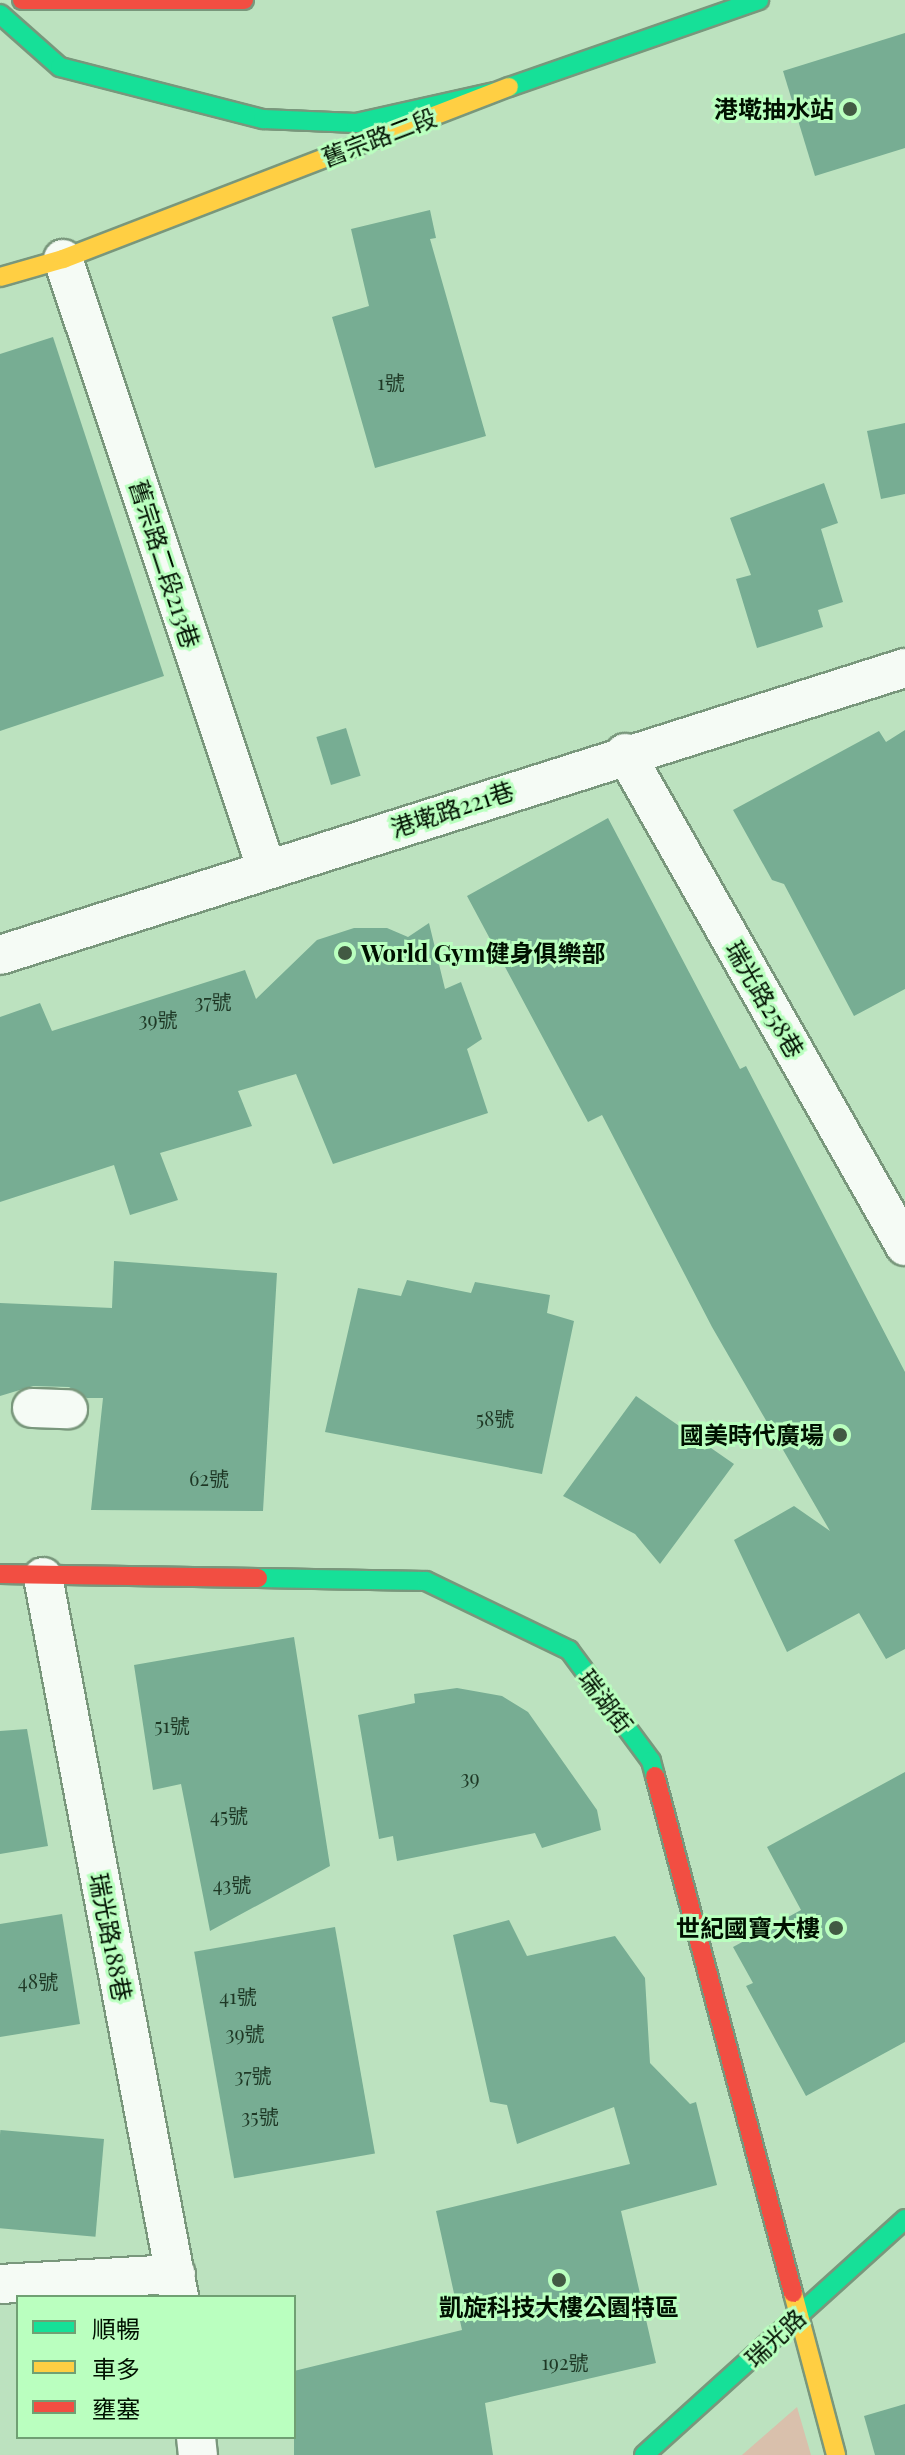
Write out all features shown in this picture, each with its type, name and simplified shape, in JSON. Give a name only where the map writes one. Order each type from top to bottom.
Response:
[{"type":"main road","points":[[22,0],[244,0]]},
{"type":"main road","name":"舊宗路二段","points":[[0,277],[63,259],[495,92],[759,0]]},
{"type":"main road","points":[[0,14],[60,67],[263,119],[356,123],[495,92]]},
{"type":"main road","name":"瑞湖街","points":[[0,1574],[426,1581],[569,1650],[651,1761],[836,2455]]},
{"type":"main road","name":"瑞光路","points":[[644,2455],[905,2219]]},
{"type":"street","name":"舊宗路二段213巷","points":[[63,259],[267,870]]},
{"type":"street","name":"港墘路221巷","points":[[0,955],[625,753],[905,668]]},
{"type":"street","name":"瑞光路258巷","points":[[625,753],[905,1246]]},
{"type":"street","name":"瑞光路188巷","points":[[43,1577],[177,2285]]},
{"type":"street","points":[[0,2284],[177,2285]]},
{"type":"shaded area","points":[[797,2407],[811,2455],[742,2455]]},
{"type":"building","name":"港墘抽水站","points":[[905,33],[905,148],[815,176],[783,71]]},
{"type":"building","points":[[430,210],[436,238],[430,239],[486,436],[375,468],[332,317],[369,306],[351,229]]},
{"type":"building","points":[[53,337],[164,676],[0,731],[0,354]]},
{"type":"building","points":[[905,423],[905,494],[881,499],[867,431]]},
{"type":"building","points":[[824,483],[838,523],[821,529],[843,602],[818,610],[823,627],[757,648],[736,579],[751,575],[730,518]]},
{"type":"building","points":[[346,728],[361,776],[331,785],[316,737]]},
{"type":"building","points":[[905,730],[905,989],[854,1016],[784,884],[772,880],[733,810],[879,731],[886,742]]},
{"type":"building","points":[[608,818],[740,1069],[746,1066],[905,1372],[905,1649],[886,1659],[859,1613],[787,1652],[734,1540],[794,1506],[830,1531],[712,1327],[602,1115],[588,1122],[467,896]]},
{"type":"building","points":[[429,923],[445,989],[461,982],[482,1039],[467,1049],[488,1113],[333,1164],[296,1074],[238,1091],[252,1126],[160,1153],[178,1200],[130,1215],[114,1165],[0,1202],[0,1017],[40,1003],[52,1031],[245,970],[256,999],[317,940],[354,928],[387,928],[408,937]]},
{"type":"building","points":[[114,1261],[277,1273],[263,1511],[91,1510],[103,1398],[87,1398],[69,1387],[33,1386],[0,1396],[0,1303],[112,1308]]},
{"type":"building","points":[[407,1280],[471,1293],[475,1282],[550,1295],[547,1313],[574,1321],[542,1474],[325,1432],[358,1288],[401,1296]]},
{"type":"building","points":[[636,1396],[734,1464],[660,1564],[635,1534],[563,1496]]},
{"type":"building","points":[[294,1637],[330,1866],[210,1931],[181,1784],[153,1790],[134,1665]]},
{"type":"building","points":[[457,1688],[502,1696],[528,1712],[597,1810],[601,1830],[542,1848],[535,1833],[397,1861],[393,1836],[379,1839],[358,1715],[415,1703],[414,1694]]},
{"type":"building","points":[[27,1729],[48,1846],[0,1854],[0,1731]]},
{"type":"building","name":"世紀國寶大樓","points":[[905,1772],[905,2042],[806,2096],[746,1986],[753,1983],[733,1947],[801,1910],[767,1847]]},
{"type":"building","points":[[62,1914],[80,2024],[0,2037],[0,1924]]},
{"type":"building","points":[[509,1920],[527,1956],[615,1936],[645,1978],[650,2063],[690,2104],[696,2102],[717,2185],[621,2211],[656,2363],[485,2403],[493,2455],[294,2455],[296,2371],[462,2330],[436,2211],[630,2164],[614,2107],[517,2144],[507,2105],[490,2102],[453,1935]]},
{"type":"building","points":[[335,1927],[375,2154],[234,2178],[194,1952]]},
{"type":"building","points":[[0,2130],[104,2139],[95,2237],[0,2228]]},
{"type":"building","points":[[905,2404],[905,2455],[875,2455],[864,2416]]},
{"type":"traffic: fast","points":[[509,87],[759,0]]},
{"type":"traffic: fast","points":[[0,14],[60,67],[263,119],[356,123],[495,92]]},
{"type":"traffic: fast","points":[[258,1578],[426,1581],[569,1650],[651,1761],[655,1776]]},
{"type":"traffic: fast","points":[[644,2455],[905,2219]]},
{"type":"traffic: slow","points":[[0,277],[63,259],[509,87]]},
{"type":"traffic: slow","points":[[793,2293],[836,2455]]},
{"type":"traffic: jam","points":[[22,0],[244,0]]},
{"type":"traffic: jam","points":[[0,1574],[258,1578]]},
{"type":"traffic: jam","points":[[655,1776],[793,2293]]},
{"type":"place","name":"港墘抽水站","points":[[850,109]]},
{"type":"place","name":"World Gym健身俱樂部","points":[[345,953]]},
{"type":"place","name":"國美時代廣場","points":[[840,1435]]},
{"type":"place","name":"世紀國寶大樓","points":[[836,1928]]},
{"type":"place","name":"凱旋科技大樓公園特區","points":[[559,2280]]}]
